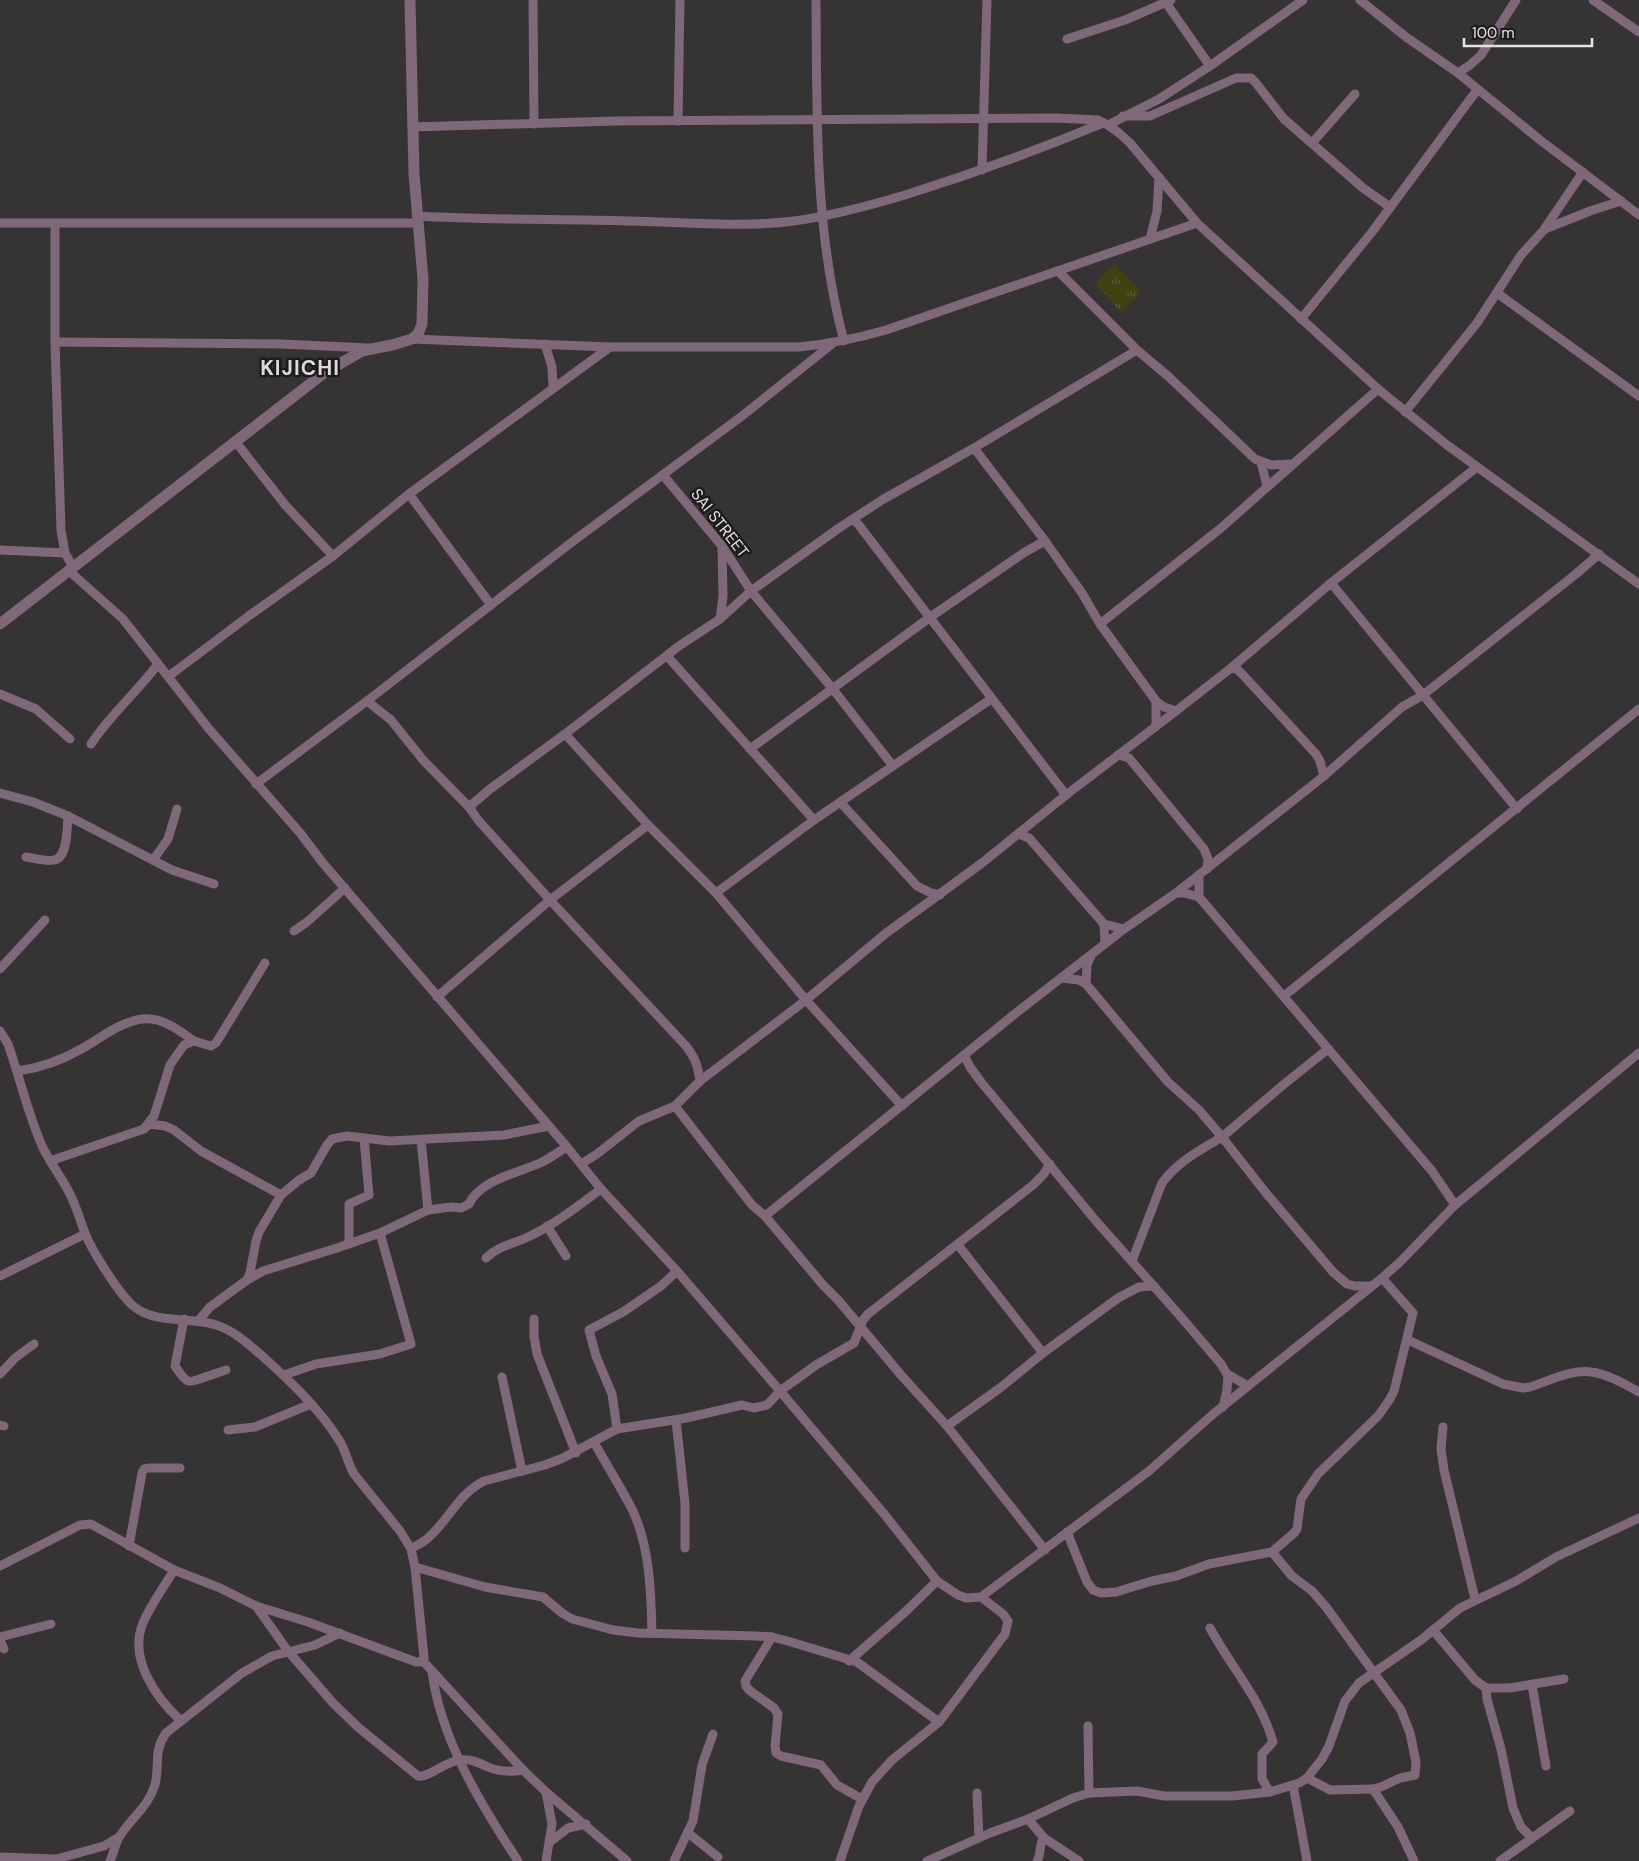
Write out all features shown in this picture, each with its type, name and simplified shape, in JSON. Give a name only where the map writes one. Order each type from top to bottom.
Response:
[{"type":"street","points":[[410,0],[412,128],[424,313],[420,329],[412,339]]},
{"type":"street","points":[[533,0],[534,124]]},
{"type":"street","points":[[678,121],[680,0]]},
{"type":"street","points":[[816,0],[819,185],[834,300],[844,341]]},
{"type":"street","points":[[982,170],[987,0]]},
{"type":"street","points":[[0,223],[55,224],[417,219],[628,221],[741,225],[794,221],[868,206],[982,170],[1106,124],[1159,98],[1210,66],[1303,0]]},
{"type":"street","points":[[1360,0],[1458,73],[1477,90],[1639,215]]},
{"type":"street","points":[[1458,73],[1470,66],[1481,54],[1516,0]]},
{"type":"street","points":[[1593,0],[1639,32]]},
{"type":"street","points":[[1067,39],[1125,20],[1167,1],[1210,66]]},
{"type":"street","points":[[1124,116],[1150,116],[1227,82],[1244,77],[1250,78],[1284,119],[1363,188],[1390,207]]},
{"type":"street","points":[[1301,319],[1372,232],[1477,90]]},
{"type":"street","points":[[1312,144],[1355,94]]},
{"type":"street","points":[[412,128],[817,119],[1079,118],[1098,120],[1130,143],[1197,223],[1378,389],[1477,467],[1639,584]]},
{"type":"street","points":[[1405,412],[1477,323],[1521,255],[1543,231],[1583,172]]},
{"type":"street","points":[[1150,239],[1157,211],[1159,178]]},
{"type":"street","points":[[1543,231],[1590,211],[1621,202]]},
{"type":"street","points":[[55,342],[290,344],[372,348],[412,339],[610,347],[800,347],[844,341],[886,330],[1025,280],[1058,271],[1197,223]]},
{"type":"street","points":[[55,224],[55,342],[61,530],[70,568],[123,618],[209,729],[567,1147],[600,1189],[677,1271],[885,1515],[938,1581],[958,1595],[966,1598],[981,1597],[1149,1471],[1248,1386],[1382,1278],[1455,1205],[1639,1053]]},
{"type":"street","points":[[1058,271],[1137,350],[1169,377],[1251,455],[1261,462],[1272,465],[1291,464]]},
{"type":"street","points":[[1497,293],[1639,396]]},
{"type":"street","points":[[256,784],[367,701],[572,542],[742,416],[834,342]]},
{"type":"street","points":[[544,344],[552,367],[553,387]]},
{"type":"street","points":[[169,676],[333,556],[409,494],[610,347]]},
{"type":"street","points":[[0,624],[324,373],[354,355],[372,348]]},
{"type":"street","points":[[469,807],[490,789],[566,734],[667,656],[720,619],[751,591],[882,500],[974,448],[1137,350]]},
{"type":"street","points":[[1100,624],[1221,528],[1291,464],[1378,389]]},
{"type":"street","points":[[235,441],[286,506],[333,556]]},
{"type":"street","points":[[974,448],[1046,541],[1082,593],[1100,624],[1156,701],[1164,707],[1176,711]]},
{"type":"street","points":[[1261,462],[1267,486]]},
{"type":"street","points":[[581,1164],[640,1121],[675,1106],[700,1081],[806,1000],[885,934],[940,895],[1231,668],[1331,583],[1477,467]]},
{"type":"street","name":"SAI STREET","points":[[663,475],[722,546],[751,591],[832,688],[893,766]]},
{"type":"street","points":[[409,494],[491,605]]},
{"type":"street","points":[[853,520],[1066,795]]},
{"type":"street","points":[[750,749],[930,618],[1019,556],[1046,541]]},
{"type":"street","points":[[720,619],[723,596],[722,546]]},
{"type":"street","points":[[0,550],[65,553]]},
{"type":"street","points":[[765,1216],[1124,929],[1208,869],[1324,776],[1402,708],[1423,695],[1576,574],[1598,554]]},
{"type":"street","points":[[1331,583],[1517,809]]},
{"type":"street","points":[[667,656],[814,820]]},
{"type":"street","points":[[90,744],[158,664]]},
{"type":"street","points":[[1231,668],[1237,669],[1243,675],[1316,754],[1324,776]]},
{"type":"street","points":[[0,694],[36,709],[70,739]]},
{"type":"street","points":[[716,893],[814,820],[991,700]]},
{"type":"street","points":[[367,701],[391,720],[422,760],[469,807],[478,820],[550,900],[686,1045],[698,1066],[700,1081]]},
{"type":"street","points":[[1156,701],[1158,711],[1156,726]]},
{"type":"street","points":[[1284,996],[1639,709]]},
{"type":"street","points":[[566,734],[648,825],[716,893],[806,1000],[902,1106]]},
{"type":"street","points":[[1118,755],[1129,758],[1204,849],[1208,859],[1208,869]]},
{"type":"street","points":[[0,793],[32,802],[68,816],[180,873],[214,884]]},
{"type":"street","points":[[841,803],[917,886],[940,895]]},
{"type":"street","points":[[153,860],[168,839],[177,810]]},
{"type":"street","points":[[26,857],[52,861],[62,856],[65,847],[68,816]]},
{"type":"street","points":[[437,997],[550,900],[648,825]]},
{"type":"street","points":[[1019,834],[1029,838],[1104,924],[1124,929]]},
{"type":"street","points":[[1199,876],[1200,897]]},
{"type":"street","points":[[294,931],[345,888]]},
{"type":"street","points":[[1176,893],[1200,897],[1432,1171],[1455,1205]]},
{"type":"street","points":[[0,969],[45,920]]},
{"type":"street","points":[[1104,924],[1105,944]]},
{"type":"street","points":[[1086,984],[1087,965],[1091,956]]},
{"type":"street","points":[[18,1071],[70,1054],[113,1030],[142,1019],[173,1026],[194,1041],[211,1046],[216,1043],[265,962]]},
{"type":"street","points":[[1062,978],[1079,980],[1086,984],[1168,1082],[1199,1110],[1333,1272],[1347,1284],[1371,1286]]},
{"type":"street","points":[[0,1031],[8,1044],[18,1071],[36,1132],[50,1161],[70,1194],[85,1234],[115,1283],[133,1306],[146,1313],[163,1318],[199,1320],[218,1325],[230,1331],[284,1375],[331,1428],[341,1443],[354,1474],[400,1531],[411,1549],[415,1567],[424,1651],[422,1661]]},
{"type":"street","points":[[144,1129],[154,1116],[170,1065],[184,1045],[194,1041]]},
{"type":"street","points":[[1132,1261],[1162,1183],[1167,1176],[1182,1162],[1222,1137],[1328,1049]]},
{"type":"street","points":[[964,1055],[981,1082],[1096,1221],[1221,1364],[1227,1374],[1248,1386]]},
{"type":"street","points":[[675,1106],[752,1205],[765,1216],[947,1426],[1046,1550]]},
{"type":"street","points":[[50,1161],[144,1129],[149,1124],[165,1126],[174,1130],[201,1151],[281,1195]]},
{"type":"street","points":[[247,1280],[259,1232],[281,1195],[311,1173],[326,1145],[332,1139],[347,1136],[389,1141],[421,1140],[458,1136],[504,1135],[549,1126]]},
{"type":"street","points":[[349,1244],[349,1204],[370,1195],[364,1138]]},
{"type":"street","points":[[421,1140],[428,1210]]},
{"type":"street","points":[[199,1320],[205,1312],[247,1280],[263,1271],[380,1233],[428,1210],[451,1207],[461,1208],[469,1204],[471,1200],[494,1182],[540,1163],[567,1147]]},
{"type":"street","points":[[411,1549],[428,1539],[456,1503],[476,1485],[484,1481],[544,1465],[576,1453],[617,1429],[676,1420],[742,1405],[759,1408],[767,1405],[780,1391],[816,1365],[854,1343],[868,1314],[880,1303],[958,1245],[1033,1185],[1050,1164]]},
{"type":"street","points":[[486,1258],[493,1251],[528,1237],[547,1226],[600,1189]]},
{"type":"street","points":[[547,1226],[566,1256]]},
{"type":"street","points":[[284,1375],[316,1364],[380,1354],[411,1344],[380,1233]]},
{"type":"street","points":[[0,1276],[85,1234]]},
{"type":"street","points":[[958,1245],[1043,1353]]},
{"type":"street","points":[[617,1429],[612,1394],[596,1356],[590,1330],[623,1312],[662,1286],[677,1271]]},
{"type":"street","points":[[1067,1532],[1087,1582],[1094,1590],[1101,1593],[1116,1592],[1176,1576],[1209,1564],[1272,1552],[1294,1534],[1297,1529],[1301,1499],[1318,1474],[1382,1411],[1394,1391],[1413,1314],[1382,1278]]},
{"type":"street","points":[[947,1426],[1129,1291],[1138,1287],[1154,1286]]},
{"type":"street","points":[[534,1318],[537,1354],[576,1453]]},
{"type":"street","points":[[184,1319],[175,1366],[185,1380],[193,1382],[212,1373],[226,1370]]},
{"type":"street","points":[[1408,1340],[1503,1384],[1523,1388],[1530,1387],[1574,1372],[1586,1371],[1612,1378],[1639,1392]]},
{"type":"street","points":[[0,1374],[15,1358],[34,1344]]},
{"type":"street","points":[[1223,1407],[1227,1390],[1227,1374]]},
{"type":"street","points":[[502,1377],[522,1470]]},
{"type":"street","points":[[228,1430],[256,1427],[311,1404]]},
{"type":"street","points":[[676,1420],[685,1503],[685,1548]]},
{"type":"street","points":[[1443,1427],[1442,1449],[1444,1470],[1476,1600]]},
{"type":"street","points":[[594,1442],[632,1510],[643,1543],[650,1583],[652,1634]]},
{"type":"street","points":[[129,1546],[144,1469],[180,1468]]},
{"type":"street","points":[[927,1861],[1088,1793],[1137,1791],[1164,1796],[1232,1796],[1270,1792],[1292,1786],[1307,1778],[1322,1759],[1329,1746],[1345,1701],[1350,1692],[1359,1683],[1434,1630],[1455,1612],[1516,1581],[1556,1557],[1639,1518]]},
{"type":"street","points":[[0,1566],[84,1524],[90,1524],[174,1570],[220,1588],[256,1606],[416,1662],[422,1661]]},
{"type":"street","points":[[1272,1552],[1292,1576],[1312,1591],[1326,1607],[1401,1710],[1410,1733],[1416,1762],[1416,1775],[1400,1778],[1373,1789],[1330,1790],[1307,1778]]},
{"type":"street","points":[[415,1567],[485,1586],[543,1597],[562,1613],[581,1622],[613,1630],[652,1634],[772,1637],[857,1662],[939,1722]]},
{"type":"street","points":[[174,1570],[143,1623],[139,1636],[139,1646],[142,1668],[170,1711],[181,1721]]},
{"type":"street","points":[[849,1661],[938,1581]]},
{"type":"street","points":[[840,1861],[862,1799],[872,1782],[892,1760],[939,1722],[1005,1634],[1008,1621],[1003,1614],[981,1597]]},
{"type":"street","points":[[256,1606],[288,1651],[345,1716],[418,1776],[422,1777],[444,1765],[459,1760],[471,1760],[504,1771],[523,1770]]},
{"type":"street","points":[[0,1637],[51,1624]]},
{"type":"street","points":[[1210,1628],[1245,1682],[1270,1732],[1273,1742],[1262,1754],[1262,1779],[1270,1792]]},
{"type":"street","points":[[1434,1630],[1475,1680],[1486,1688],[1532,1685],[1564,1679]]},
{"type":"street","points":[[0,1857],[56,1859],[104,1846],[119,1837],[140,1814],[152,1793],[160,1742],[166,1733],[242,1673],[272,1656],[315,1645],[340,1634]]},
{"type":"street","points":[[772,1637],[745,1681],[749,1690],[774,1708],[778,1714],[776,1753],[781,1756],[821,1765],[837,1785],[862,1799]]},
{"type":"street","points":[[422,1661],[523,1770],[546,1792],[628,1861]]},
{"type":"street","points":[[432,1670],[434,1689],[459,1760],[493,1823],[518,1861]]},
{"type":"street","points":[[1532,1685],[1546,1766]]},
{"type":"street","points":[[1486,1688],[1513,1808],[1521,1827],[1532,1837]]},
{"type":"street","points":[[1088,1726],[1088,1793]]},
{"type":"street","points":[[674,1861],[693,1821],[702,1765],[713,1734]]},
{"type":"street","points":[[1292,1786],[1307,1861]]},
{"type":"street","points":[[1373,1789],[1398,1827],[1414,1861]]},
{"type":"street","points":[[546,1792],[551,1817],[550,1842],[546,1861]]},
{"type":"street","points":[[977,1793],[979,1838]]},
{"type":"street","points":[[1505,1860],[1532,1837],[1570,1811]]},
{"type":"street","points":[[1028,1819],[1044,1838],[1079,1861]]},
{"type":"street","points":[[550,1842],[568,1828],[586,1824]]},
{"type":"street","points":[[688,1833],[718,1857]]},
{"type":"street","points":[[110,1861],[119,1837]]},
{"type":"street","points":[[1037,1861],[1039,1859],[1040,1843],[1044,1838]]},
{"type":"green space","points":[[1115,264],[1141,293],[1121,312],[1095,283]]},
{"type":"district","name":"KIJICHI","points":[[300,368]]}]
